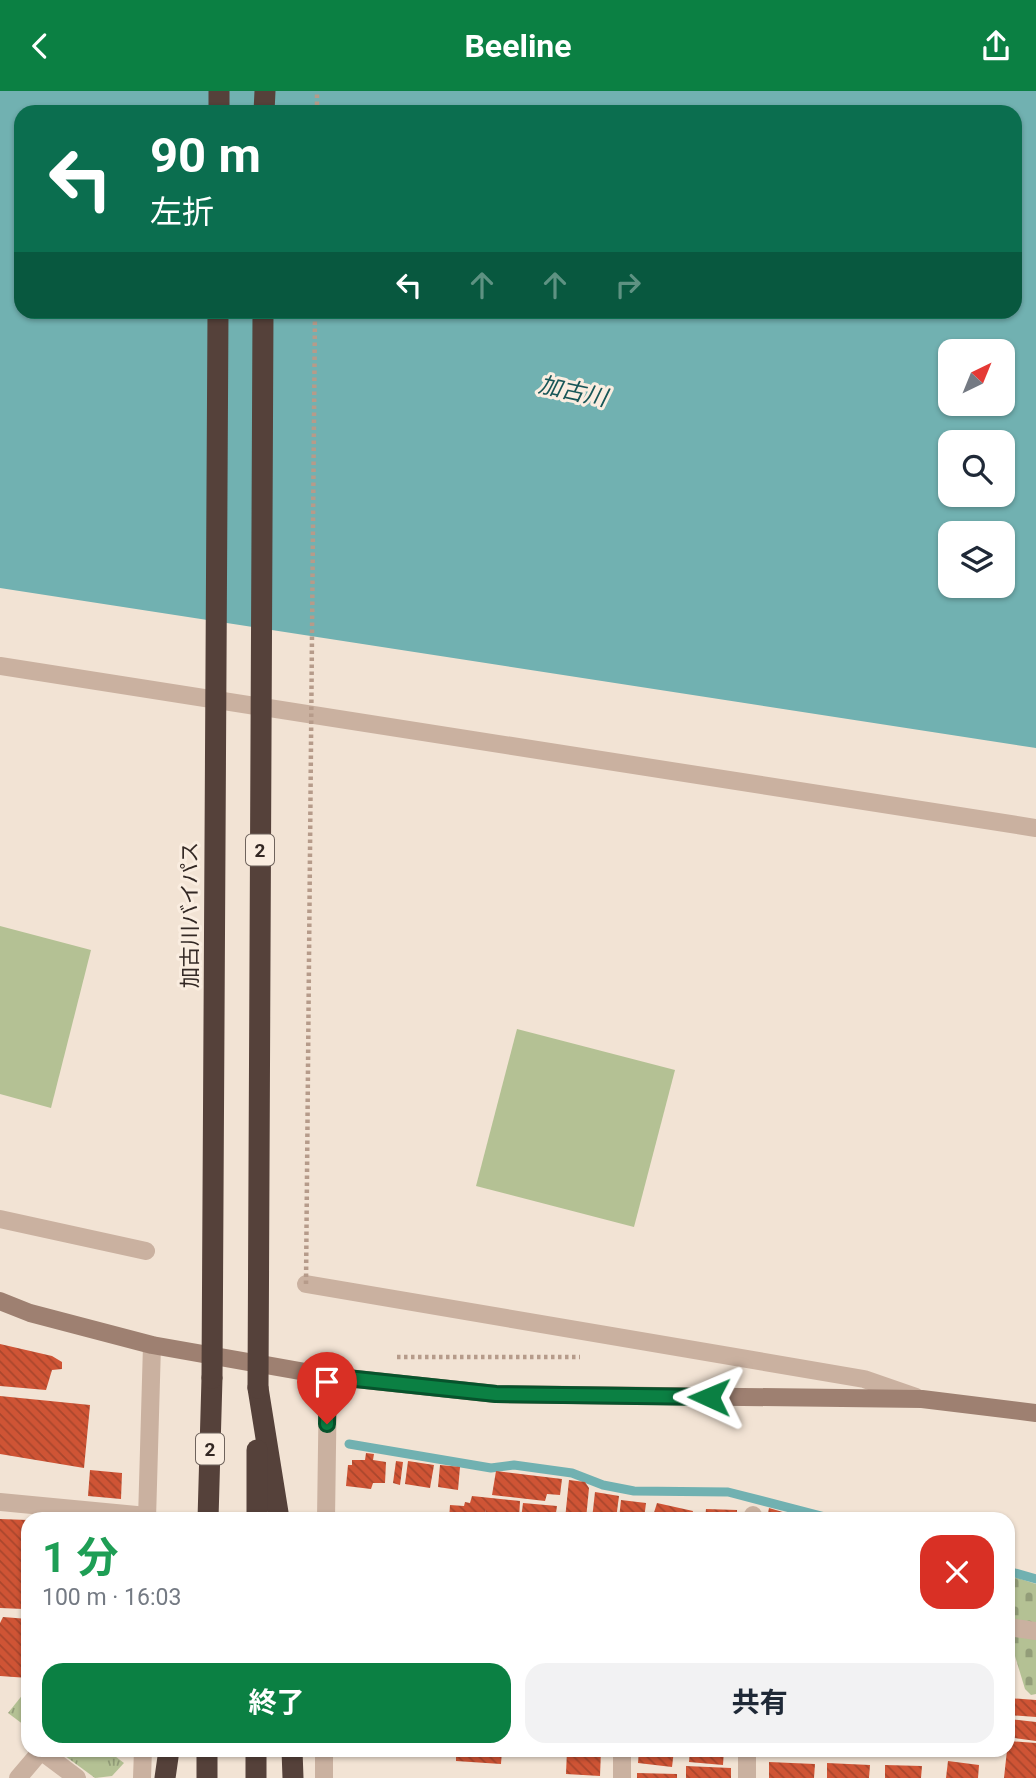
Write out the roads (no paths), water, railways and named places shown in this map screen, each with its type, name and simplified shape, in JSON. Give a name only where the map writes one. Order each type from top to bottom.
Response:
[{"type":"highway","name":"加古川バイパス","points":[[208,1512],[212,1364],[218,319]]},
{"type":"highway","name":"2","points":[[257,1512],[263,319]]},
{"type":"highway","points":[[258,1388],[278,1512]]},
{"type":"highway","points":[[165,1778],[168,1757]]},
{"type":"highway","points":[[207,1757],[207,1778]]},
{"type":"highway","points":[[256,1757],[256,1778]]},
{"type":"highway","points":[[292,1757],[293,1778]]},
{"type":"street","points":[[0,666],[1036,828]]},
{"type":"street","points":[[0,1219],[145,1251]]},
{"type":"street","points":[[306,1284],[864,1379],[922,1399]]},
{"type":"street","points":[[0,1301],[152,1345],[328,1376],[496,1394],[922,1399],[1036,1413]]},
{"type":"street","points":[[147,1512],[152,1345]]},
{"type":"street","points":[[326,1512],[328,1376]]},
{"type":"street","points":[[0,1502],[92,1512]]},
{"type":"street","points":[[1015,1628],[1036,1631]]},
{"type":"street","points":[[18,1778],[36,1757]]},
{"type":"street","points":[[49,1757],[77,1778]]},
{"type":"street","points":[[142,1778],[143,1757]]},
{"type":"street","points":[[324,1757],[324,1778]]},
{"type":"street","points":[[622,1757],[622,1778]]},
{"type":"street","points":[[747,1757],[747,1778]]},
{"type":"water","name":"加古川","points":[[0,91],[1036,91],[1036,748],[0,588]]},
{"type":"waterway","points":[[349,1444],[491,1468],[514,1465],[572,1473],[603,1485],[634,1491],[728,1492],[806,1512]]},
{"type":"waterway","points":[[1015,1573],[1036,1579]]}]
